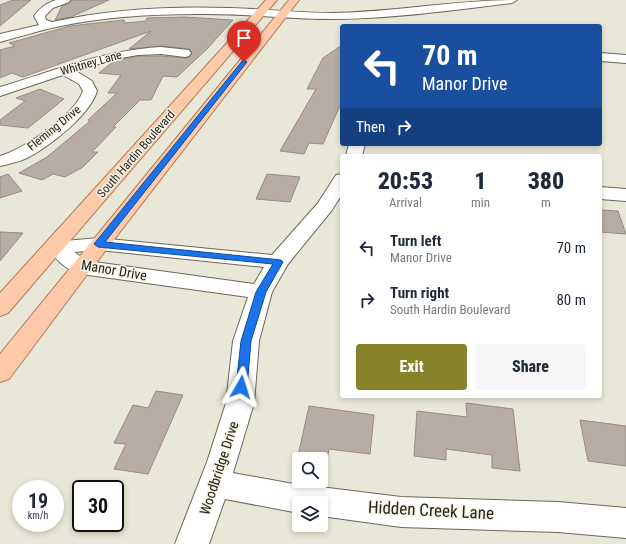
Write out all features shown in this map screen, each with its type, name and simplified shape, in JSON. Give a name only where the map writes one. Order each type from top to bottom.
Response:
[{"type":"main road","name":"South Hardin Boulevard","points":[[0,308],[261,13],[294,0]]},
{"type":"main road","name":"South Hardin Boulevard","points":[[0,372],[277,7]]},
{"type":"street","points":[[52,25],[42,22],[39,16],[49,6],[65,0]]},
{"type":"street","points":[[0,38],[22,31],[52,25],[112,16],[160,12],[221,11],[261,13],[277,7],[311,16],[355,15],[512,0]]},
{"type":"street","name":"Whitney Lane","points":[[0,92],[114,56],[140,51],[167,50],[185,53]]},
{"type":"street","points":[[602,57],[626,59]]},
{"type":"street","name":"Fleming Drive","points":[[0,161],[32,148],[78,111],[88,100],[90,92],[89,87],[76,76],[64,71]]},
{"type":"street","name":"Woodbridge Drive","points":[[192,544],[240,403],[246,341],[261,292],[278,262],[325,206],[340,182]]},
{"type":"street","points":[[602,193],[626,195]]},
{"type":"street","name":"Manor Drive","points":[[53,248],[98,244],[278,262]]},
{"type":"street","name":"Manor Drive","points":[[53,248],[81,267],[261,292]]},
{"type":"street","name":"Hidden Creek Lane","points":[[214,483],[288,497],[401,512],[558,516],[626,524]]},
{"type":"building","points":[[13,0],[31,0],[0,26],[0,5]]},
{"type":"building","points":[[71,0],[109,0],[71,17],[55,20],[62,6],[70,3]]},
{"type":"building","points":[[184,17],[233,20],[208,48],[177,77],[163,76],[151,100],[140,100],[113,127],[116,127],[92,152],[98,152],[83,167],[65,177],[53,174],[42,180],[19,173],[47,157],[90,121],[88,120],[117,93],[108,93],[121,75],[99,73],[114,61],[138,56],[185,58],[190,57],[192,52],[189,49],[161,46],[129,49],[151,31],[23,77],[12,73],[0,78],[0,50],[15,46],[9,43],[70,26],[124,20],[125,23],[146,21],[147,18]]},
{"type":"building","points":[[340,46],[340,106],[323,144],[309,143],[304,154],[280,151],[316,89],[307,89],[323,58]]},
{"type":"building","points":[[40,89],[64,99],[28,128],[0,125],[0,120],[25,101],[16,98]]},
{"type":"building","points":[[8,174],[22,191],[0,198],[0,177]]},
{"type":"building","points":[[267,174],[300,177],[290,202],[256,199]]},
{"type":"building","points":[[602,210],[618,211],[626,234],[602,232]]},
{"type":"building","points":[[0,232],[23,233],[0,261]]},
{"type":"building","points":[[156,391],[183,395],[148,474],[114,469],[126,444],[114,443],[133,405],[148,408]]},
{"type":"building","points":[[466,403],[513,409],[520,471],[492,468],[492,455],[446,449],[446,460],[414,456],[417,411],[467,417]]},
{"type":"building","points":[[309,406],[374,415],[370,454],[329,449],[328,454],[328,452],[299,452]]},
{"type":"building","points":[[580,420],[626,426],[626,466],[588,461]]},
{"type":"route","points":[[241,387],[246,341],[261,292],[278,262],[98,244],[244,62]]}]
